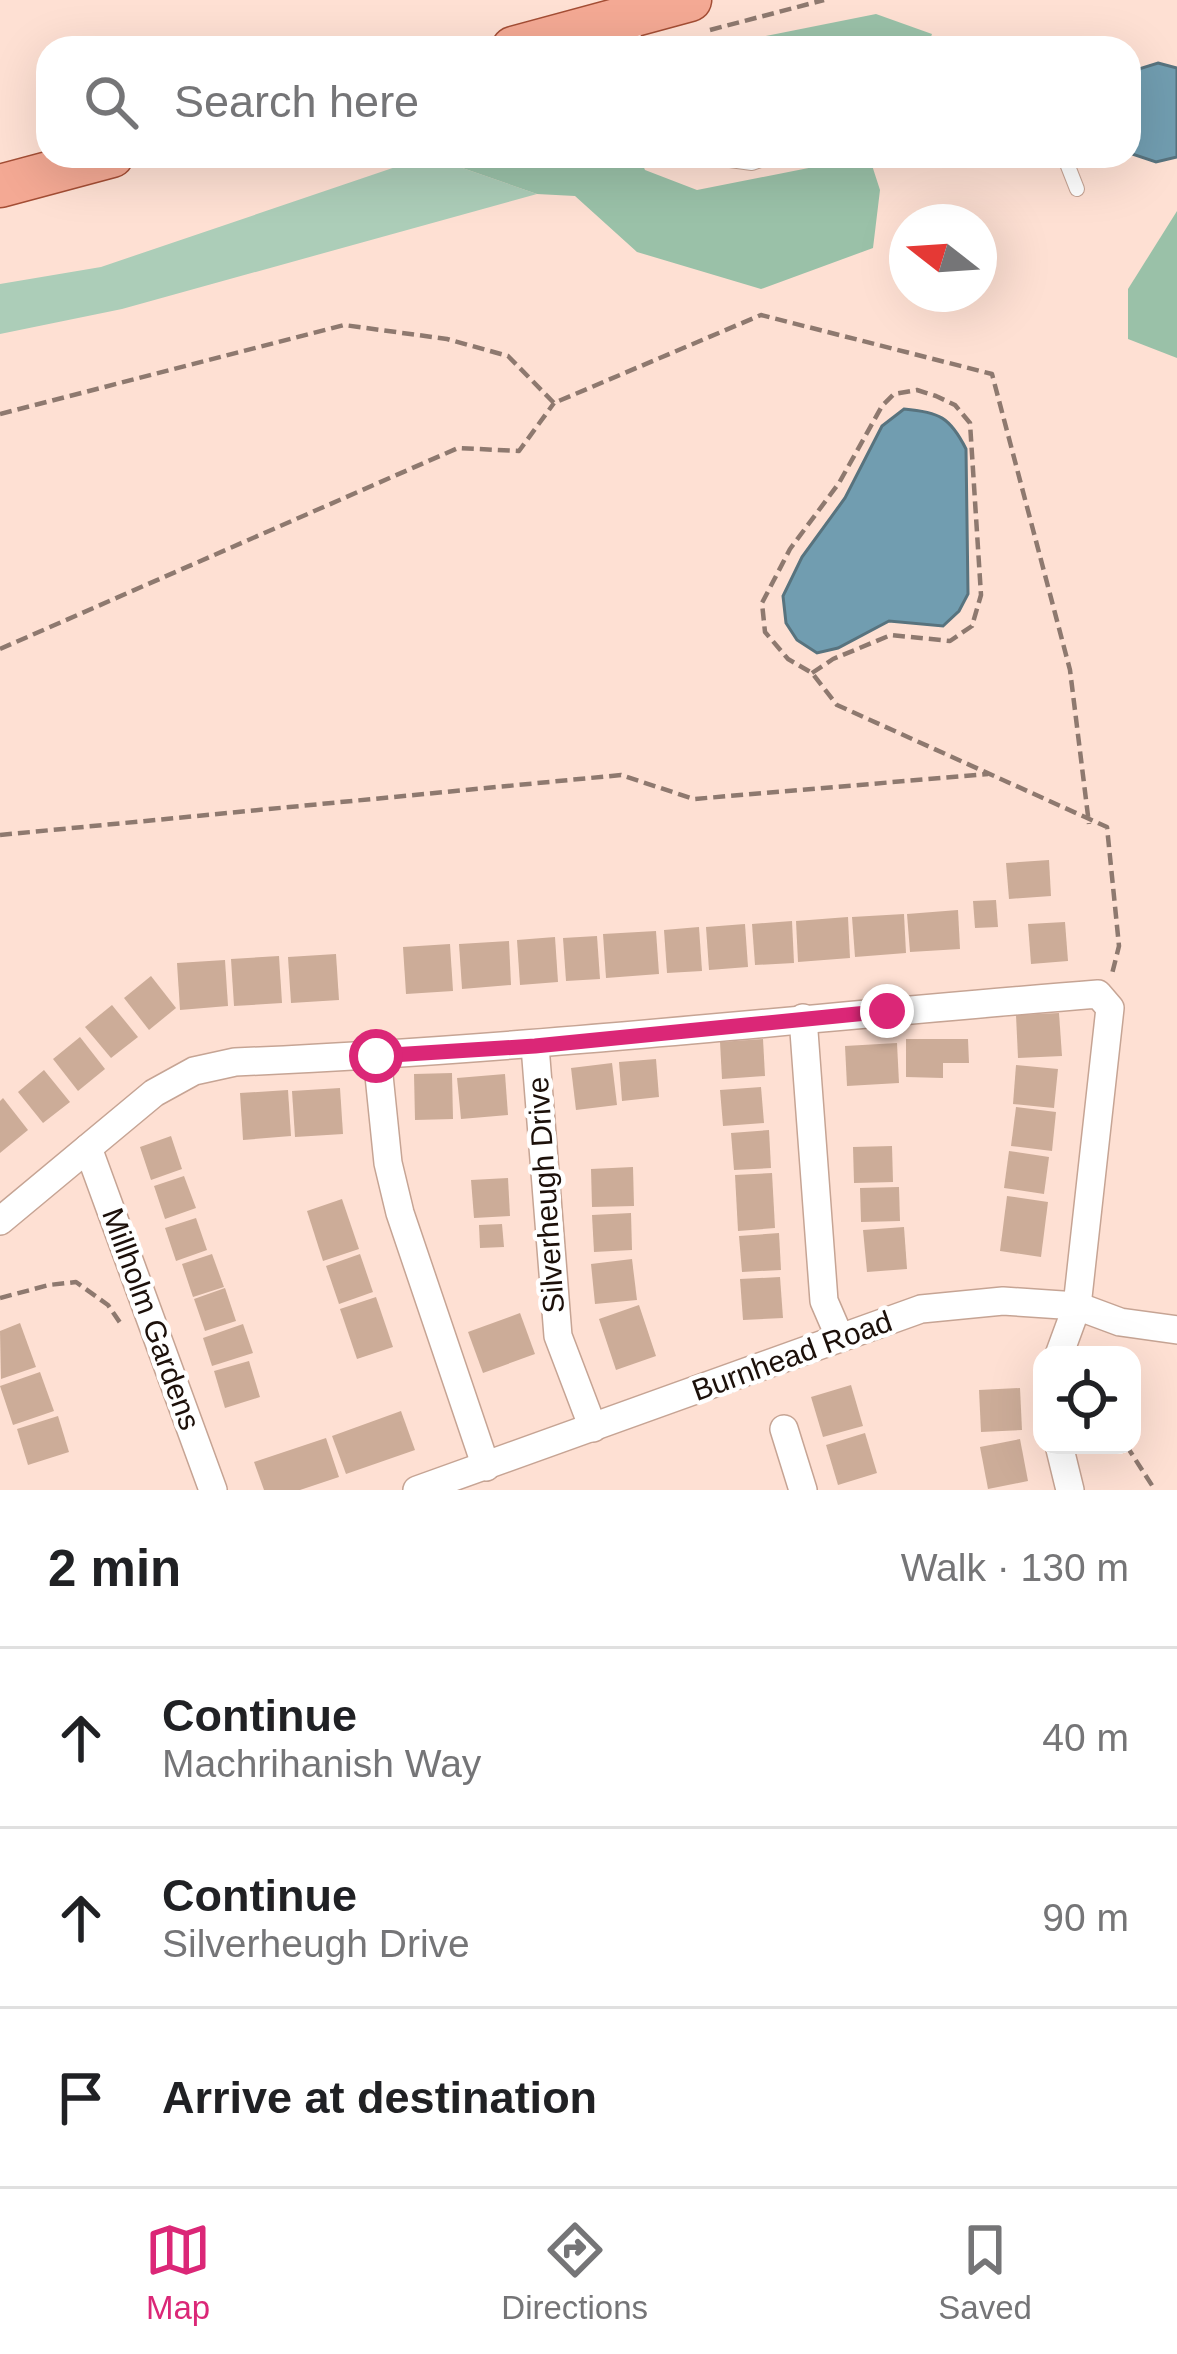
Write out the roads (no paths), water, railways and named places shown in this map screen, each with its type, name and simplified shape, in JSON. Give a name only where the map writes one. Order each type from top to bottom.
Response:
[{"type":"main road","points":[[603,36],[698,16]]},
{"type":"main road","points":[[0,186],[67,168]]},
{"type":"street","name":"Silverheugh Drive","points":[[592,1428],[558,1336],[535,1046],[1098,994],[1110,1008],[1077,1306]]},
{"type":"street","points":[[803,1018],[824,1301],[840,1339]]},
{"type":"street","points":[[0,1221],[154,1093],[194,1071],[236,1062],[535,1046]]},
{"type":"street","points":[[376,1056],[388,1163],[400,1213],[486,1467]]},
{"type":"street","name":"Millholm Gardens","points":[[88,1148],[213,1490]]},
{"type":"street","name":"Burnhead Road","points":[[425,1489],[921,1309],[1003,1301],[1077,1306],[1120,1322],[1177,1330]]},
{"type":"street","points":[[1062,1346],[1077,1306]]},
{"type":"street","points":[[784,1430],[803,1490]]},
{"type":"street","points":[[1061,1454],[1070,1490]]},
{"type":"lane","points":[[1069,168],[1077,189]]},
{"type":"water","points":[[1158,63],[1177,68],[1177,157],[1156,162],[1141,157],[1141,68]]},
{"type":"water","points":[[904,409],[942,418],[966,449],[968,594],[943,626],[889,621],[838,648],[817,653],[797,640],[786,623],[783,596],[802,557],[845,498],[882,426]]}]
